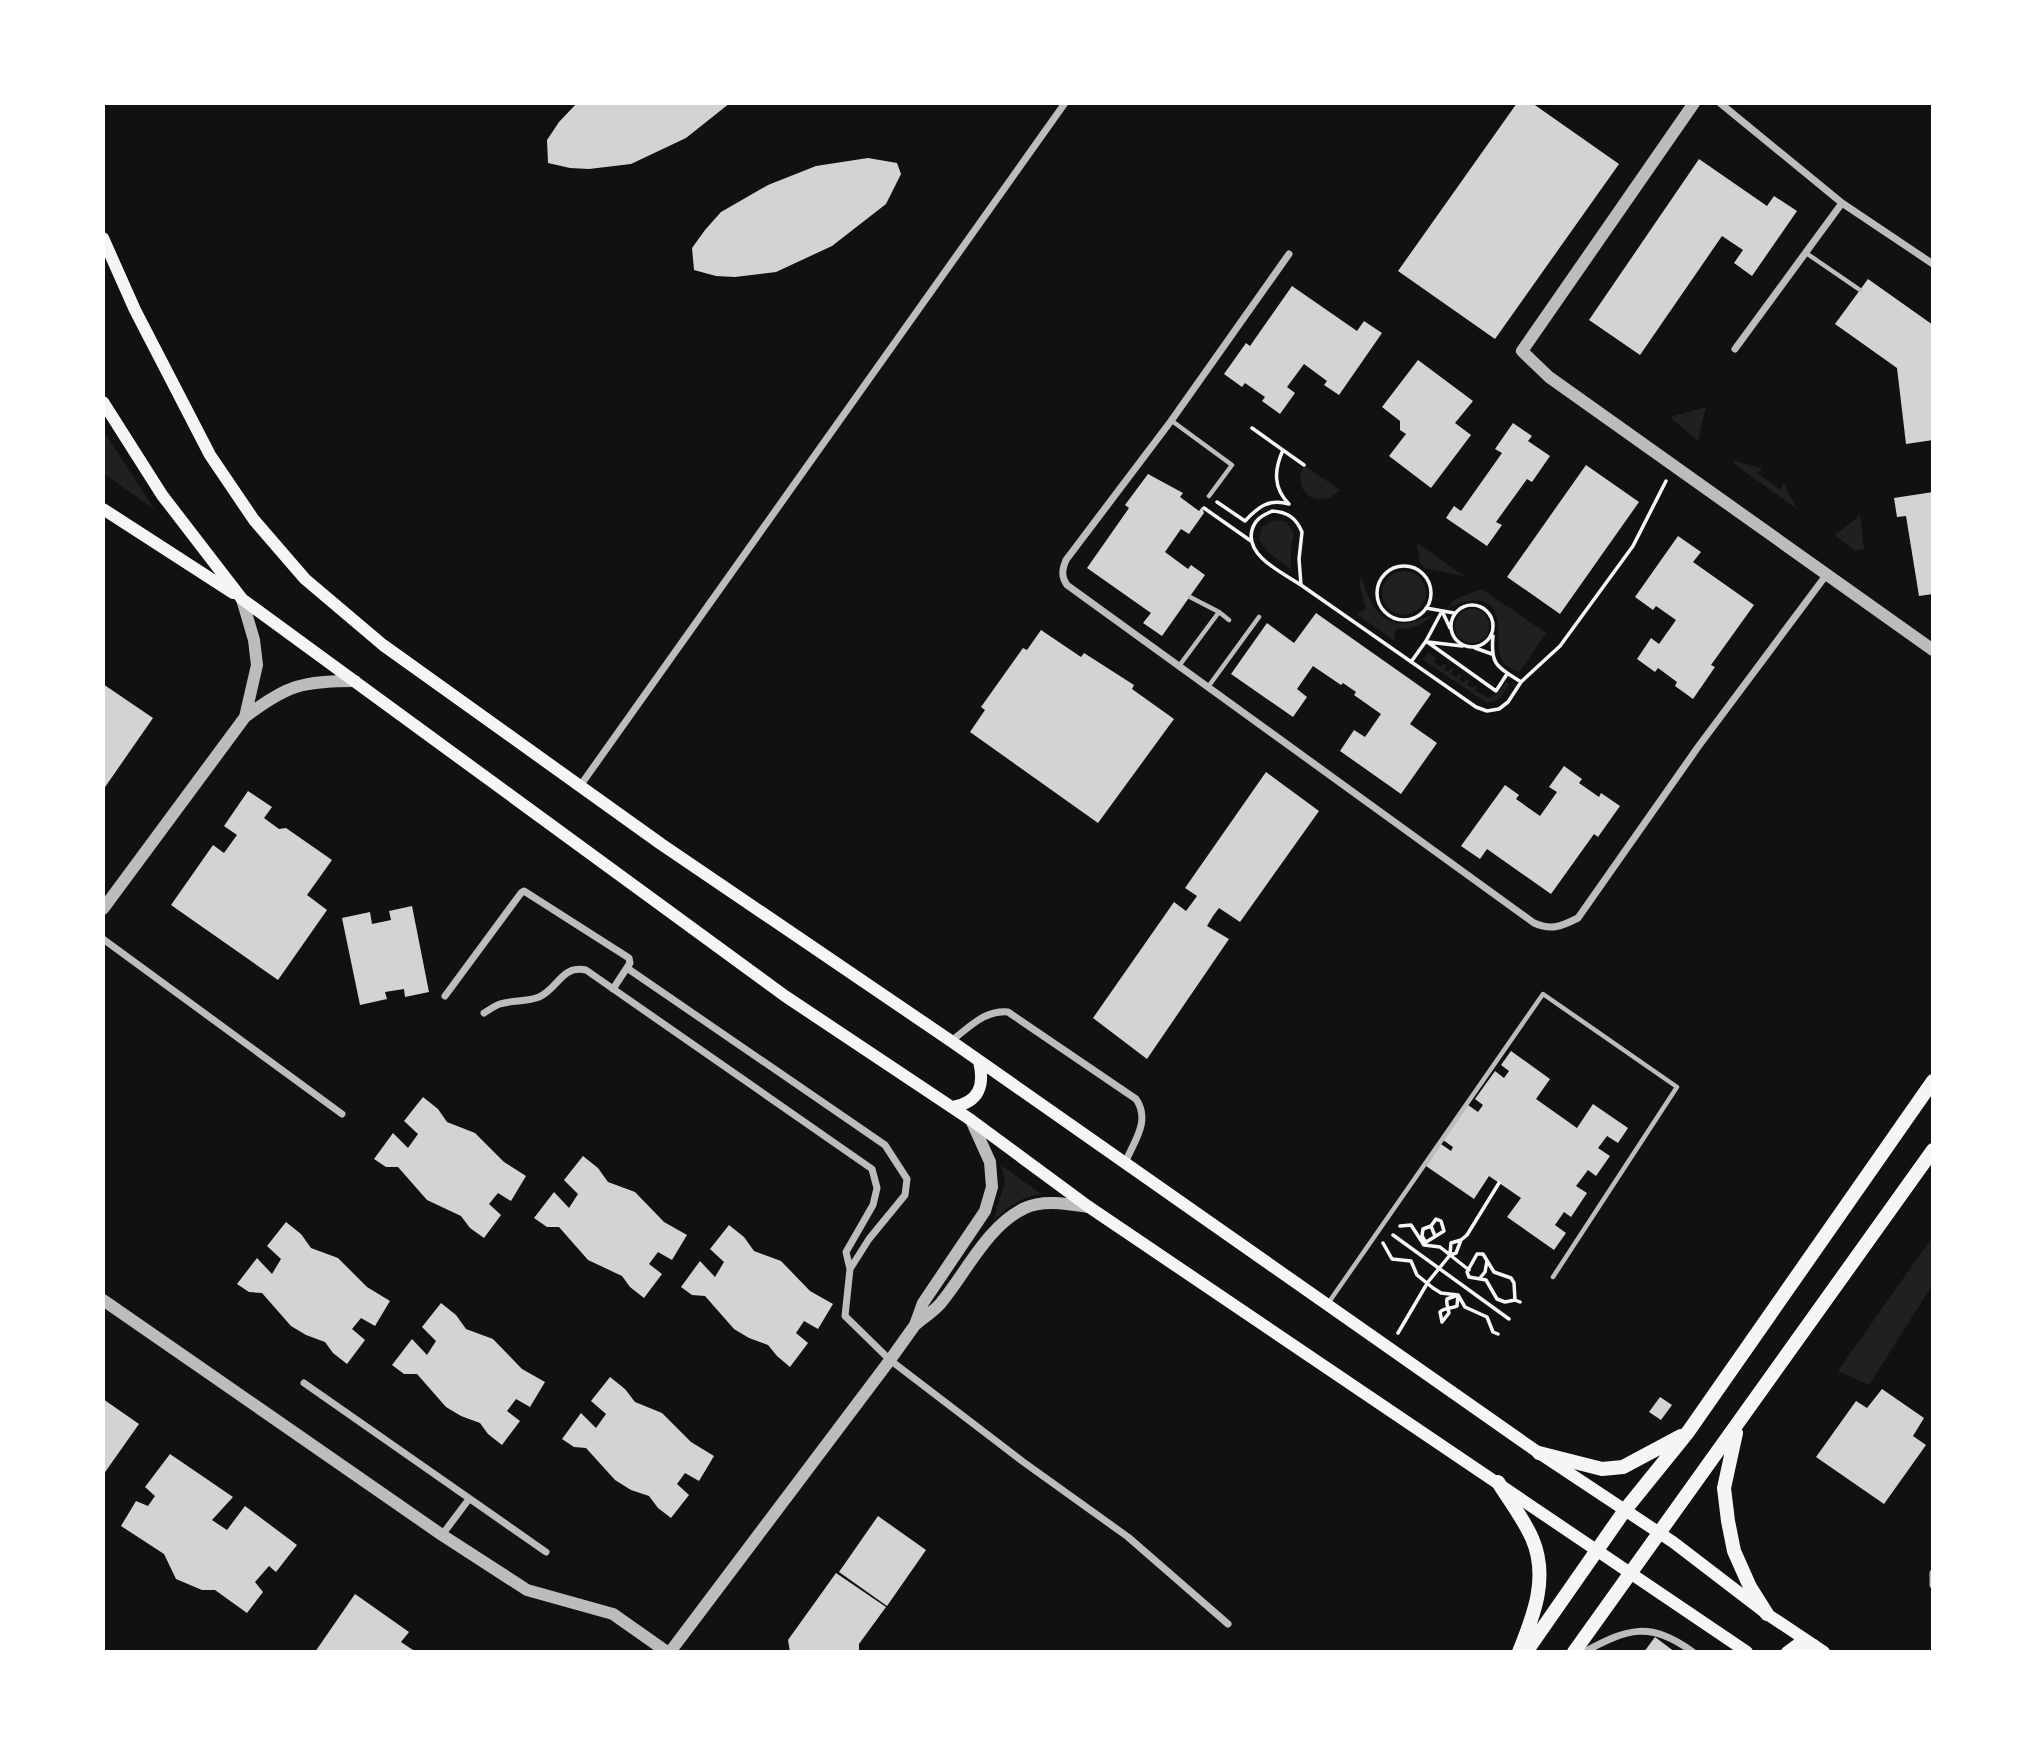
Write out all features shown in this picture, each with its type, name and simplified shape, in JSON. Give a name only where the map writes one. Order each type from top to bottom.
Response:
[{"type":"main road","points":[[103,238],[135,310],[210,455],[254,520],[296,569],[383,645],[661,844],[951,1041],[1539,1453],[1660,1532],[1767,1614],[1819,1649]]},
{"type":"main road","points":[[103,402],[162,495],[242,599]]},
{"type":"main road","points":[[103,509],[242,599],[785,996],[953,1107],[1089,1207],[1747,1652]]},
{"type":"main road","points":[[953,1107],[967,1104],[977,1094],[981,1072],[979,1061]]},
{"type":"main road","points":[[1525,1652],[1625,1510],[1688,1432],[1933,1081]]},
{"type":"main road","points":[[1574,1652],[1933,1150]]},
{"type":"main road","points":[[1737,1425],[1724,1488],[1728,1521],[1734,1551],[1750,1587],[1767,1614]]},
{"type":"main road","points":[[1539,1453],[1602,1469],[1623,1467],[1688,1432]]},
{"type":"main road","points":[[1498,1482],[1532,1538],[1541,1578],[1535,1613],[1519,1652]]},
{"type":"main road","points":[[1787,1652],[1798,1644],[1819,1649]]},
{"type":"street","points":[[580,786],[1065,103]]},
{"type":"street","points":[[1694,103],[1522,351],[1549,377],[1933,650]]},
{"type":"street","points":[[1720,103],[1842,203],[1933,264]]},
{"type":"street","points":[[1735,349],[1842,203]]},
{"type":"street","points":[[1289,254],[1171,421],[1066,561],[1062,574],[1067,585],[1534,923],[1545,928],[1559,928],[1578,918],[1698,747],[1827,574]]},
{"type":"street","points":[[242,599],[254,640],[257,665],[245,717]]},
{"type":"street","points":[[103,909],[245,717],[273,696],[295,685],[319,681],[355,681]]},
{"type":"street","points":[[445,996],[524,891],[631,960],[613,989]]},
{"type":"street","points":[[103,939],[342,1114]]},
{"type":"street","points":[[484,1013],[499,1004],[538,997],[554,986],[564,974],[575,968],[586,970],[872,1169],[877,1188],[873,1205],[846,1252],[849,1269],[845,1316],[890,1360],[1022,1461],[1128,1537],[1228,1624]]},
{"type":"street","points":[[627,968],[885,1145],[892,1154],[908,1180],[905,1195],[869,1238],[849,1269]]},
{"type":"street","points":[[951,1041],[986,1014],[1008,1012],[1136,1099],[1142,1108],[1143,1121],[1125,1163]]},
{"type":"street","points":[[103,1300],[442,1535],[527,1590],[613,1614],[668,1652],[890,1360],[915,1325],[923,1303],[985,1211],[992,1187],[990,1162],[971,1120]]},
{"type":"street","points":[[915,1325],[938,1307],[989,1238],[1026,1207],[1045,1203],[1089,1207]]},
{"type":"street","points":[[303,1383],[546,1552]]},
{"type":"street","points":[[442,1535],[469,1499]]},
{"type":"street","points":[[1933,1573],[1933,1585]]},
{"type":"street","points":[[1584,1652],[1611,1637],[1636,1631],[1665,1634],[1693,1652]]},
{"type":"lane","points":[[1805,253],[1860,290]]},
{"type":"lane","points":[[1171,421],[1232,465],[1209,496]]},
{"type":"lane","points":[[1190,597],[1229,620]]},
{"type":"lane","points":[[1179,666],[1219,612]]},
{"type":"lane","points":[[1208,687],[1259,617]]},
{"type":"lane","points":[[1326,1305],[1543,994],[1677,1087],[1553,1277]]},
{"type":"path","points":[[1252,428],[1304,464]]},
{"type":"path","points":[[1209,496],[1245,521],[1258,507],[1270,502],[1289,504],[1282,497],[1276,482],[1276,465],[1283,450]]},
{"type":"path","points":[[1301,585],[1298,559],[1302,532],[1292,516],[1272,512],[1263,515],[1255,522],[1251,541],[1262,558],[1476,707],[1486,711],[1499,709],[1508,702],[1521,682],[1560,646],[1633,545],[1674,465]]},
{"type":"path","points":[[1202,507],[1251,541]]},
{"type":"path","points":[[1397,566],[1415,568],[1428,581],[1431,590],[1426,608],[1413,619],[1396,619],[1388,615],[1378,602],[1376,593],[1381,577],[1397,566]]},
{"type":"path","points":[[1426,608],[1454,613],[1468,604],[1477,605],[1490,614],[1493,622],[1492,654],[1496,664],[1521,682]]},
{"type":"path","points":[[1411,663],[1426,642],[1442,611]]},
{"type":"path","points":[[1442,611],[1460,643],[1492,654]]},
{"type":"path","points":[[1451,629],[1454,613]]},
{"type":"path","points":[[1426,642],[1470,647],[1484,644],[1493,630]]},
{"type":"path","points":[[1426,642],[1496,691],[1507,674]]},
{"type":"path","points":[[1388,1348],[1428,1282],[1450,1255],[1451,1243],[1467,1235],[1499,1183]]},
{"type":"path","points":[[1436,1219],[1441,1221],[1444,1231],[1424,1243],[1423,1229],[1431,1226],[1436,1219]]},
{"type":"path","points":[[1400,1226],[1411,1225],[1424,1243],[1440,1247],[1469,1270]]},
{"type":"path","points":[[1431,1226],[1436,1236]]},
{"type":"path","points":[[1373,1235],[1386,1245],[1392,1259],[1411,1261],[1417,1275],[1441,1293],[1458,1295]]},
{"type":"path","points":[[1393,1235],[1508,1319]]},
{"type":"path","points":[[1450,1255],[1456,1253],[1461,1240]]},
{"type":"path","points":[[1477,1254],[1483,1254],[1487,1259],[1494,1272],[1511,1278],[1517,1301],[1505,1302],[1497,1299],[1491,1285],[1480,1278],[1469,1277],[1467,1272],[1477,1254]]},
{"type":"path","points":[[1480,1278],[1485,1272],[1487,1259]]},
{"type":"path","points":[[1458,1295],[1457,1306],[1448,1308],[1447,1299],[1458,1295]]},
{"type":"path","points":[[1458,1295],[1465,1307],[1488,1317],[1493,1332],[1498,1334]]},
{"type":"shaded area","points":[[1706,407],[1698,441],[1670,417]]},
{"type":"shaded area","points":[[103,430],[155,510],[103,473]]},
{"type":"shaded area","points":[[1733,460],[1763,469],[1757,473],[1781,490],[1783,482],[1797,509],[1734,464]]},
{"type":"shaded area","points":[[1304,465],[1340,490],[1324,499],[1309,496],[1301,483]]},
{"type":"shaded area","points":[[1860,515],[1864,549],[1855,551],[1835,535]]},
{"type":"shaded area","points":[[1274,520],[1287,522],[1294,534],[1291,569],[1267,551],[1259,540],[1262,527]]},
{"type":"shaded area","points":[[1417,543],[1464,576],[1424,568],[1420,562]]},
{"type":"shaded area","points":[[1404,571],[1420,577],[1426,593],[1420,609],[1404,615],[1388,609],[1382,593],[1388,577]]},
{"type":"shaded area","points":[[1361,575],[1372,603],[1386,619],[1395,623],[1406,623],[1434,614],[1417,626],[1396,629],[1394,641],[1357,614],[1366,608],[1360,587]]},
{"type":"shaded area","points":[[1482,589],[1546,633],[1520,671],[1505,665],[1502,659],[1498,622],[1491,606],[1477,600],[1446,609],[1455,599]]},
{"type":"shaded area","points":[[1472,609],[1484,614],[1489,626],[1484,638],[1472,643],[1460,638],[1455,626],[1460,614]]},
{"type":"shaded area","points":[[1428,653],[1436,658],[1434,662],[1441,667],[1447,665],[1444,670],[1448,672],[1451,668],[1451,674],[1456,677],[1461,675],[1459,680],[1463,683],[1466,679],[1469,681],[1467,685],[1472,688],[1474,685],[1477,687],[1475,691],[1488,698],[1498,693],[1506,682],[1510,684],[1498,699],[1487,703],[1423,660]]},
{"type":"shaded area","points":[[1001,1165],[1041,1194],[1015,1203],[993,1221],[1005,1182]]},
{"type":"shaded area","points":[[1933,1236],[1933,1284],[1869,1385],[1838,1371]]},
{"type":"building","points":[[577,103],[730,103],[686,138],[631,164],[589,169],[548,163],[547,140]]},
{"type":"building","points":[[1517,103],[1532,103],[1619,164],[1495,339],[1398,271]]},
{"type":"building","points":[[868,158],[897,163],[901,174],[886,204],[832,246],[776,272],[735,277],[716,276],[694,270],[692,248],[721,212],[768,185],[816,166]]},
{"type":"building","points":[[1699,159],[1767,206],[1774,196],[1797,211],[1752,276],[1734,263],[1743,250],[1722,236],[1640,355],[1589,320]]},
{"type":"building","points":[[1868,279],[1933,325],[1933,440],[1906,444],[1897,368],[1835,324]]},
{"type":"building","points":[[1292,286],[1357,331],[1364,321],[1382,333],[1339,395],[1324,385],[1327,381],[1304,364],[1287,387],[1295,393],[1280,414],[1262,401],[1265,397],[1245,383],[1242,387],[1224,374],[1246,343],[1250,346]]},
{"type":"building","points":[[1418,360],[1473,401],[1455,423],[1471,435],[1431,488],[1389,456],[1406,434],[1400,430],[1400,421],[1382,407]]},
{"type":"building","points":[[1513,423],[1532,436],[1528,441],[1550,456],[1532,482],[1527,479],[1496,522],[1502,525],[1487,546],[1446,518],[1454,506],[1461,511],[1502,453],[1495,449]]},
{"type":"building","points":[[1586,465],[1639,502],[1560,614],[1507,577]]},
{"type":"building","points":[[1148,474],[1183,493],[1180,497],[1199,511],[1202,507],[1204,513],[1189,534],[1181,529],[1165,552],[1188,569],[1191,565],[1205,575],[1162,636],[1143,623],[1151,613],[1087,568],[1129,508],[1125,505]]},
{"type":"building","points":[[1933,492],[1933,594],[1919,596],[1906,516],[1897,517],[1894,498]]},
{"type":"building","points":[[1678,536],[1701,552],[1693,562],[1754,605],[1711,665],[1715,667],[1693,699],[1675,686],[1677,682],[1658,668],[1655,672],[1637,659],[1651,638],[1659,644],[1676,620],[1656,606],[1653,610],[1635,597]]},
{"type":"building","points":[[1316,613],[1431,694],[1410,724],[1437,743],[1401,794],[1340,751],[1354,730],[1365,737],[1381,714],[1354,695],[1356,692],[1313,666],[1297,689],[1307,697],[1293,717],[1231,674],[1267,623],[1294,643]]},
{"type":"building","points":[[1041,630],[1081,657],[1084,653],[1134,685],[1132,689],[1174,719],[1098,823],[970,732],[985,710],[981,707],[1023,648],[1027,650]]},
{"type":"building","points":[[103,684],[153,718],[103,790]]},
{"type":"building","points":[[1564,766],[1582,779],[1579,783],[1599,797],[1601,793],[1620,806],[1598,837],[1594,834],[1551,894],[1487,849],[1480,859],[1461,846],[1505,785],[1519,795],[1516,799],[1540,816],[1557,792],[1549,787]]},
{"type":"building","points":[[1266,772],[1319,811],[1240,922],[1219,908],[1213,916],[1207,926],[1229,939],[1147,1059],[1093,1018],[1174,902],[1186,911],[1197,896],[1185,888]]},
{"type":"building","points":[[248,791],[272,807],[264,818],[279,829],[286,828],[332,860],[307,895],[327,910],[278,980],[171,905],[213,845],[224,853],[237,835],[224,826]]},
{"type":"building","points":[[412,906],[429,992],[405,997],[404,989],[385,992],[387,999],[360,1005],[342,918],[370,912],[372,924],[391,920],[389,911]]},
{"type":"building","points":[[1511,1051],[1550,1079],[1536,1099],[1577,1128],[1593,1104],[1628,1128],[1618,1143],[1607,1136],[1598,1148],[1610,1156],[1596,1176],[1588,1170],[1576,1186],[1587,1193],[1571,1217],[1564,1212],[1555,1225],[1566,1233],[1554,1250],[1507,1217],[1521,1198],[1489,1176],[1474,1199],[1426,1166],[1441,1144],[1451,1151],[1453,1147],[1443,1140],[1468,1105],[1478,1112],[1483,1105],[1475,1099],[1495,1071],[1504,1078],[1509,1071],[1501,1065]]},
{"type":"building","points":[[423,1097],[438,1109],[447,1122],[475,1133],[504,1162],[526,1176],[511,1201],[498,1193],[489,1204],[501,1215],[484,1238],[470,1228],[461,1216],[427,1200],[398,1167],[386,1167],[374,1159],[393,1133],[408,1148],[418,1134],[404,1121]]},
{"type":"building","points":[[583,1156],[598,1168],[608,1182],[635,1192],[664,1222],[687,1235],[672,1260],[658,1252],[649,1264],[662,1274],[644,1298],[630,1287],[622,1276],[588,1260],[559,1227],[547,1227],[534,1218],[554,1192],[569,1208],[578,1194],[564,1180]]},
{"type":"building","points":[[286,1222],[301,1234],[311,1248],[338,1258],[367,1287],[390,1301],[375,1326],[361,1318],[352,1329],[365,1340],[347,1364],[333,1353],[325,1342],[291,1326],[262,1293],[249,1292],[237,1284],[257,1258],[272,1274],[281,1259],[267,1246]]},
{"type":"building","points":[[729,1225],[744,1237],[754,1251],[781,1261],[810,1291],[833,1304],[818,1329],[804,1321],[796,1333],[808,1343],[790,1367],[768,1345],[734,1329],[705,1296],[692,1295],[681,1287],[700,1261],[715,1277],[724,1262],[710,1249]]},
{"type":"building","points":[[441,1303],[456,1315],[466,1329],[493,1339],[522,1369],[545,1382],[530,1407],[516,1399],[507,1411],[520,1421],[502,1445],[488,1434],[480,1423],[446,1407],[417,1374],[404,1374],[392,1365],[412,1339],[427,1355],[436,1341],[422,1327]]},
{"type":"building","points":[[610,1377],[625,1389],[635,1402],[662,1413],[691,1442],[714,1456],[699,1481],[685,1473],[677,1484],[689,1495],[671,1518],[658,1508],[649,1496],[631,1490],[615,1480],[586,1448],[574,1447],[562,1439],[581,1413],[596,1428],[606,1414],[591,1401]]},
{"type":"building","points":[[1882,1389],[1924,1418],[1913,1436],[1926,1445],[1884,1504],[1816,1457],[1856,1401],[1867,1408]]},
{"type":"building","points":[[1660,1397],[1672,1405],[1661,1420],[1649,1412]]},
{"type":"building","points":[[103,1399],[139,1424],[103,1475]]},
{"type":"building","points":[[170,1454],[233,1497],[212,1520],[227,1530],[245,1506],[297,1545],[276,1572],[269,1566],[255,1582],[263,1592],[247,1613],[215,1590],[202,1590],[176,1579],[164,1554],[121,1526],[136,1501],[148,1506],[155,1496],[145,1487]]},
{"type":"building","points":[[878,1516],[926,1550],[887,1606],[839,1572]]},
{"type":"building","points":[[836,1573],[886,1607],[859,1644],[859,1652],[790,1652],[788,1640]]},
{"type":"building","points":[[355,1594],[409,1632],[401,1642],[416,1652],[315,1652]]},
{"type":"building","points":[[1655,1637],[1675,1652],[1644,1652]]}]
